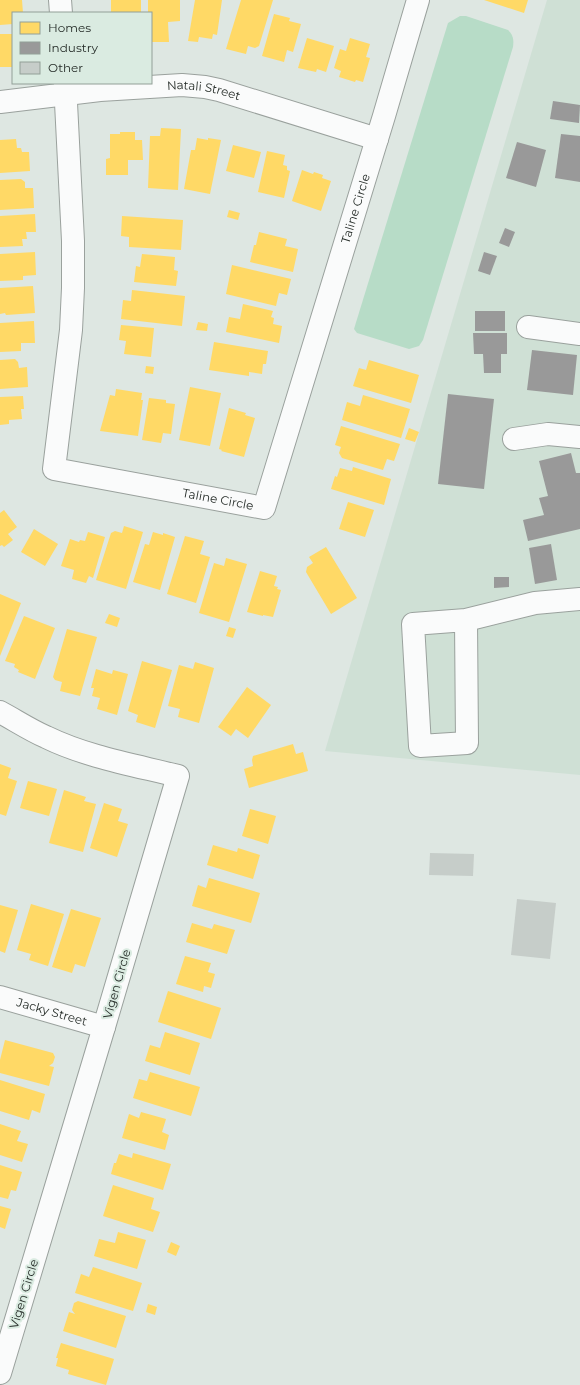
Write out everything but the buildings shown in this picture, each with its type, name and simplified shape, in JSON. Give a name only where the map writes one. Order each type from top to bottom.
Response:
[{"type":"street","points":[[60,0],[61,12]]},
{"type":"street","name":"Taline Circle","points":[[66,89],[73,241],[73,288],[71,330],[54,470],[264,508],[418,0]]},
{"type":"street","name":"Natali Street","points":[[0,102],[66,89],[100,90],[182,85],[205,87],[377,139]]},
{"type":"street","points":[[528,327],[580,334]]},
{"type":"street","points":[[514,439],[548,434],[580,436]]},
{"type":"street","points":[[466,620],[467,742],[420,746],[413,624],[466,620],[535,603],[580,599]]},
{"type":"street","name":"Vigen Circle","points":[[0,712],[46,737],[74,748],[105,758],[178,776],[104,1027],[7,1322],[0,1373]]},
{"type":"street","name":"Jacky Street","points":[[0,997],[104,1027]]},
{"type":"shaded area","points":[[547,0],[580,0],[580,775],[325,751]]},
{"type":"shaded area","points":[[460,16],[466,16],[508,30],[513,37],[513,47],[423,340],[419,346],[409,349],[357,333],[354,329],[448,23]]}]
